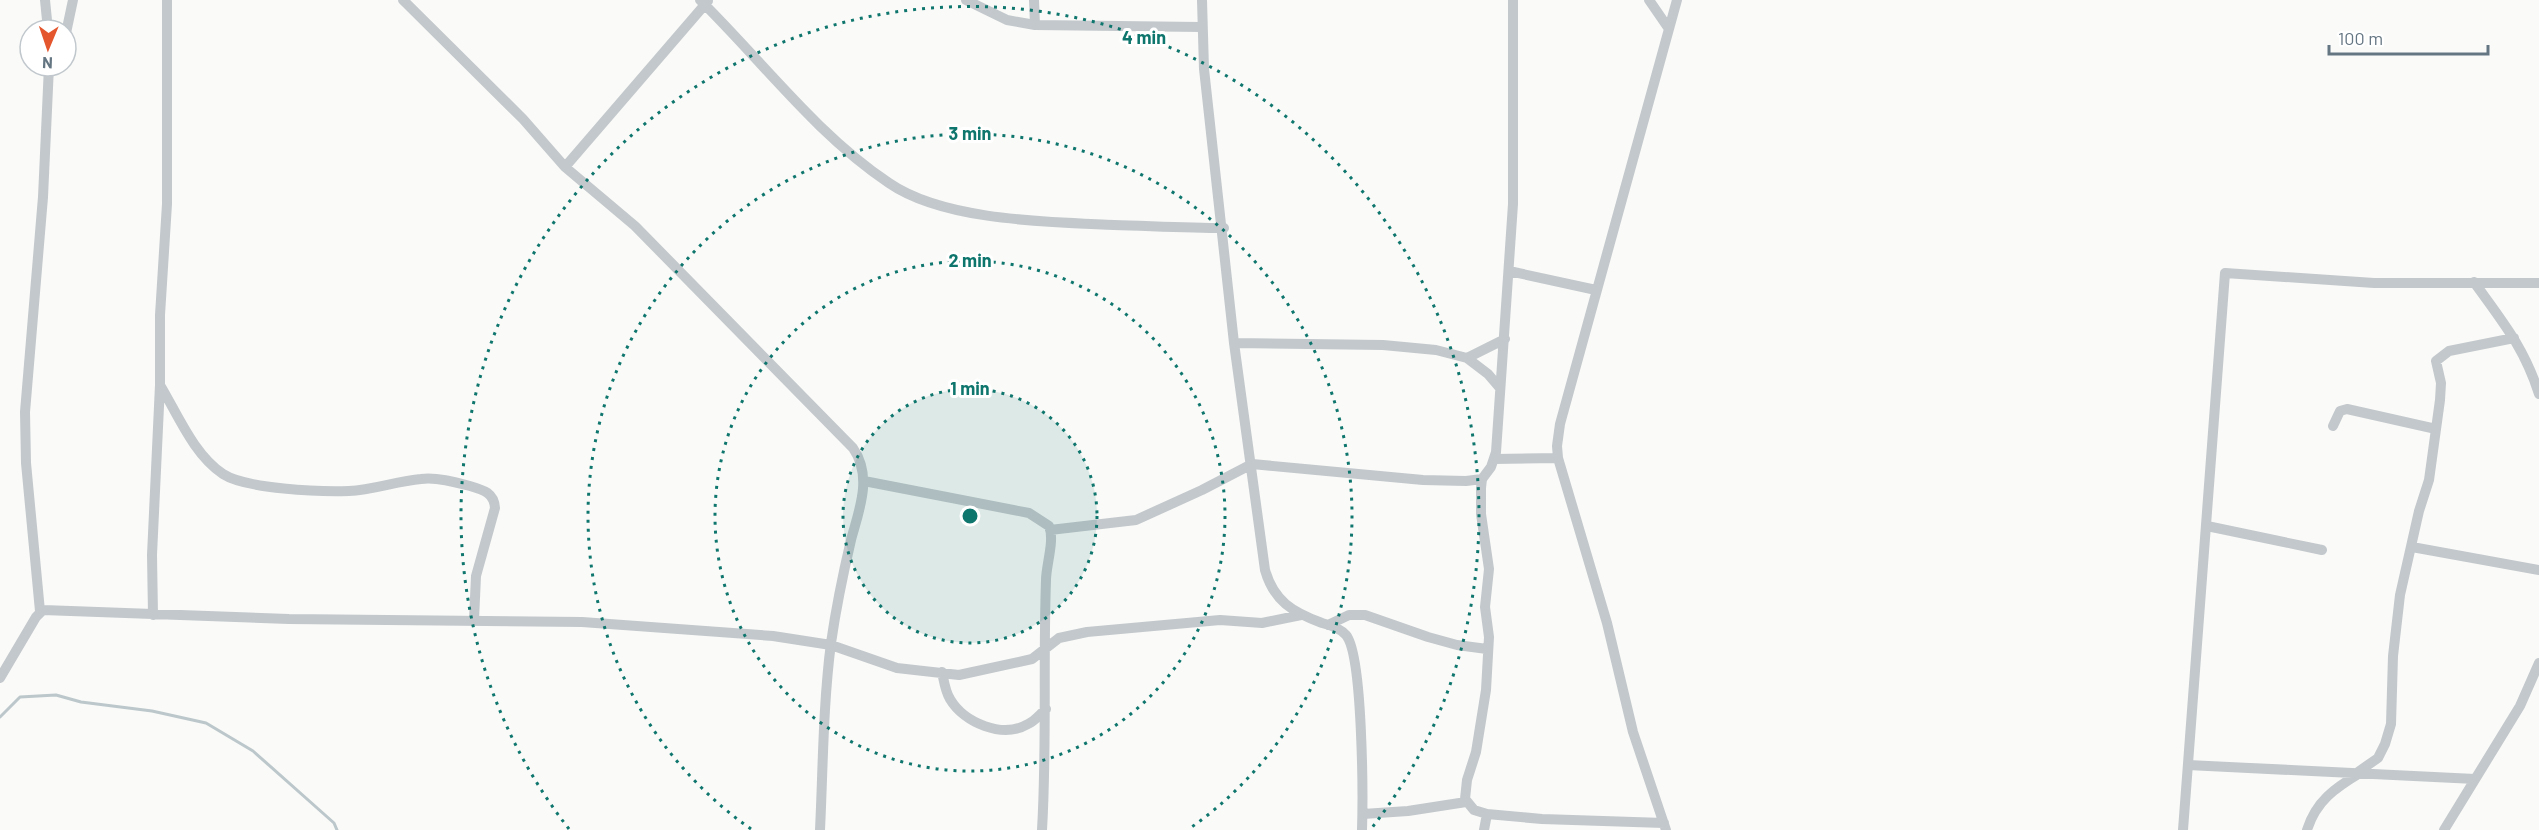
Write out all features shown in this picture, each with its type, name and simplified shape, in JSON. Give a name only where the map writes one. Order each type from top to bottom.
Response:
[{"type":"street","points":[[45,0],[47,18]]},
{"type":"street","points":[[69,18],[73,0]]},
{"type":"street","points":[[153,615],[152,555],[160,386],[160,315],[167,204],[167,0]]},
{"type":"street","points":[[403,0],[523,118],[565,167],[635,226],[860,458],[864,481],[839,596],[831,645],[820,830]]},
{"type":"street","points":[[966,0],[993,15],[1035,25],[1201,27]]},
{"type":"street","points":[[1034,0],[1035,25]]},
{"type":"street","points":[[1202,0],[1201,27],[1224,228],[1234,343],[1263,556],[1269,582],[1283,604],[1301,615],[1328,625],[1346,635],[1353,651],[1359,702],[1362,830]]},
{"type":"street","points":[[1513,0],[1513,204],[1509,271],[1494,459],[1482,479],[1481,514],[1489,569],[1485,607],[1488,632],[1486,690],[1476,752],[1466,789],[1466,802],[1472,809],[1487,813],[1553,820],[1665,827],[1633,732],[1607,623],[1558,458],[1557,446],[1560,424],[1596,290],[1677,0]]},
{"type":"street","points":[[1649,0],[1670,29]]},
{"type":"street","points":[[565,167],[704,1],[842,146],[890,184],[911,196],[950,208],[1009,218],[1093,224],[1224,228]]},
{"type":"street","points":[[0,678],[40,611],[26,463],[25,412],[38,268],[50,78]]},
{"type":"street","points":[[50,85],[53,78]]},
{"type":"street","points":[[1509,271],[1596,290]]},
{"type":"street","points":[[2183,830],[2225,273],[2365,283],[2539,283]]},
{"type":"street","points":[[2474,282],[2514,338],[2532,373],[2539,394]]},
{"type":"street","points":[[2307,830],[2314,810],[2326,796],[2378,758],[2391,724],[2395,634],[2400,595],[2419,511],[2429,480],[2441,394],[2435,366],[2437,359],[2449,351],[2514,338]]},
{"type":"street","points":[[1467,358],[1493,347],[1504,339]]},
{"type":"street","points":[[1234,343],[1383,345],[1436,350],[1467,358],[1488,374],[1500,388]]},
{"type":"street","points":[[160,386],[203,455],[215,468],[234,479],[255,484],[348,491],[423,478],[466,485],[489,493],[493,497],[495,508],[476,576],[474,620]]},
{"type":"street","points":[[2333,426],[2340,411],[2347,409],[2436,429]]},
{"type":"street","points":[[1494,459],[1558,458]]},
{"type":"street","points":[[1050,530],[1136,520],[1252,464],[1394,478],[1446,481],[1482,479]]},
{"type":"street","points":[[864,481],[1029,513],[1043,521],[1050,530],[1046,572],[1044,650],[1046,709],[1042,830]]},
{"type":"street","points":[[2207,526],[2322,550]]},
{"type":"street","points":[[2412,547],[2539,570]]},
{"type":"street","points":[[40,611],[377,620],[582,622],[774,636],[831,645],[897,668],[968,675],[995,666],[1032,659],[1059,638],[1088,632],[1220,620],[1262,623],[1301,615]]},
{"type":"street","points":[[1328,625],[1349,615],[1365,615],[1428,637],[1457,645],[1487,649]]},
{"type":"street","points":[[2444,830],[2520,706],[2539,663]]},
{"type":"street","points":[[942,672],[948,695],[954,705],[970,719],[986,727],[1003,729],[1024,726],[1046,709]]},
{"type":"street","points":[[2188,765],[2475,779]]},
{"type":"street","points":[[1363,814],[1408,812],[1466,802]]},
{"type":"street","points":[[1484,830],[1487,813]]},
{"type":"waterway","points":[[0,717],[20,697],[56,695],[81,702],[152,711],[206,723],[253,751],[334,823],[337,830]]}]
